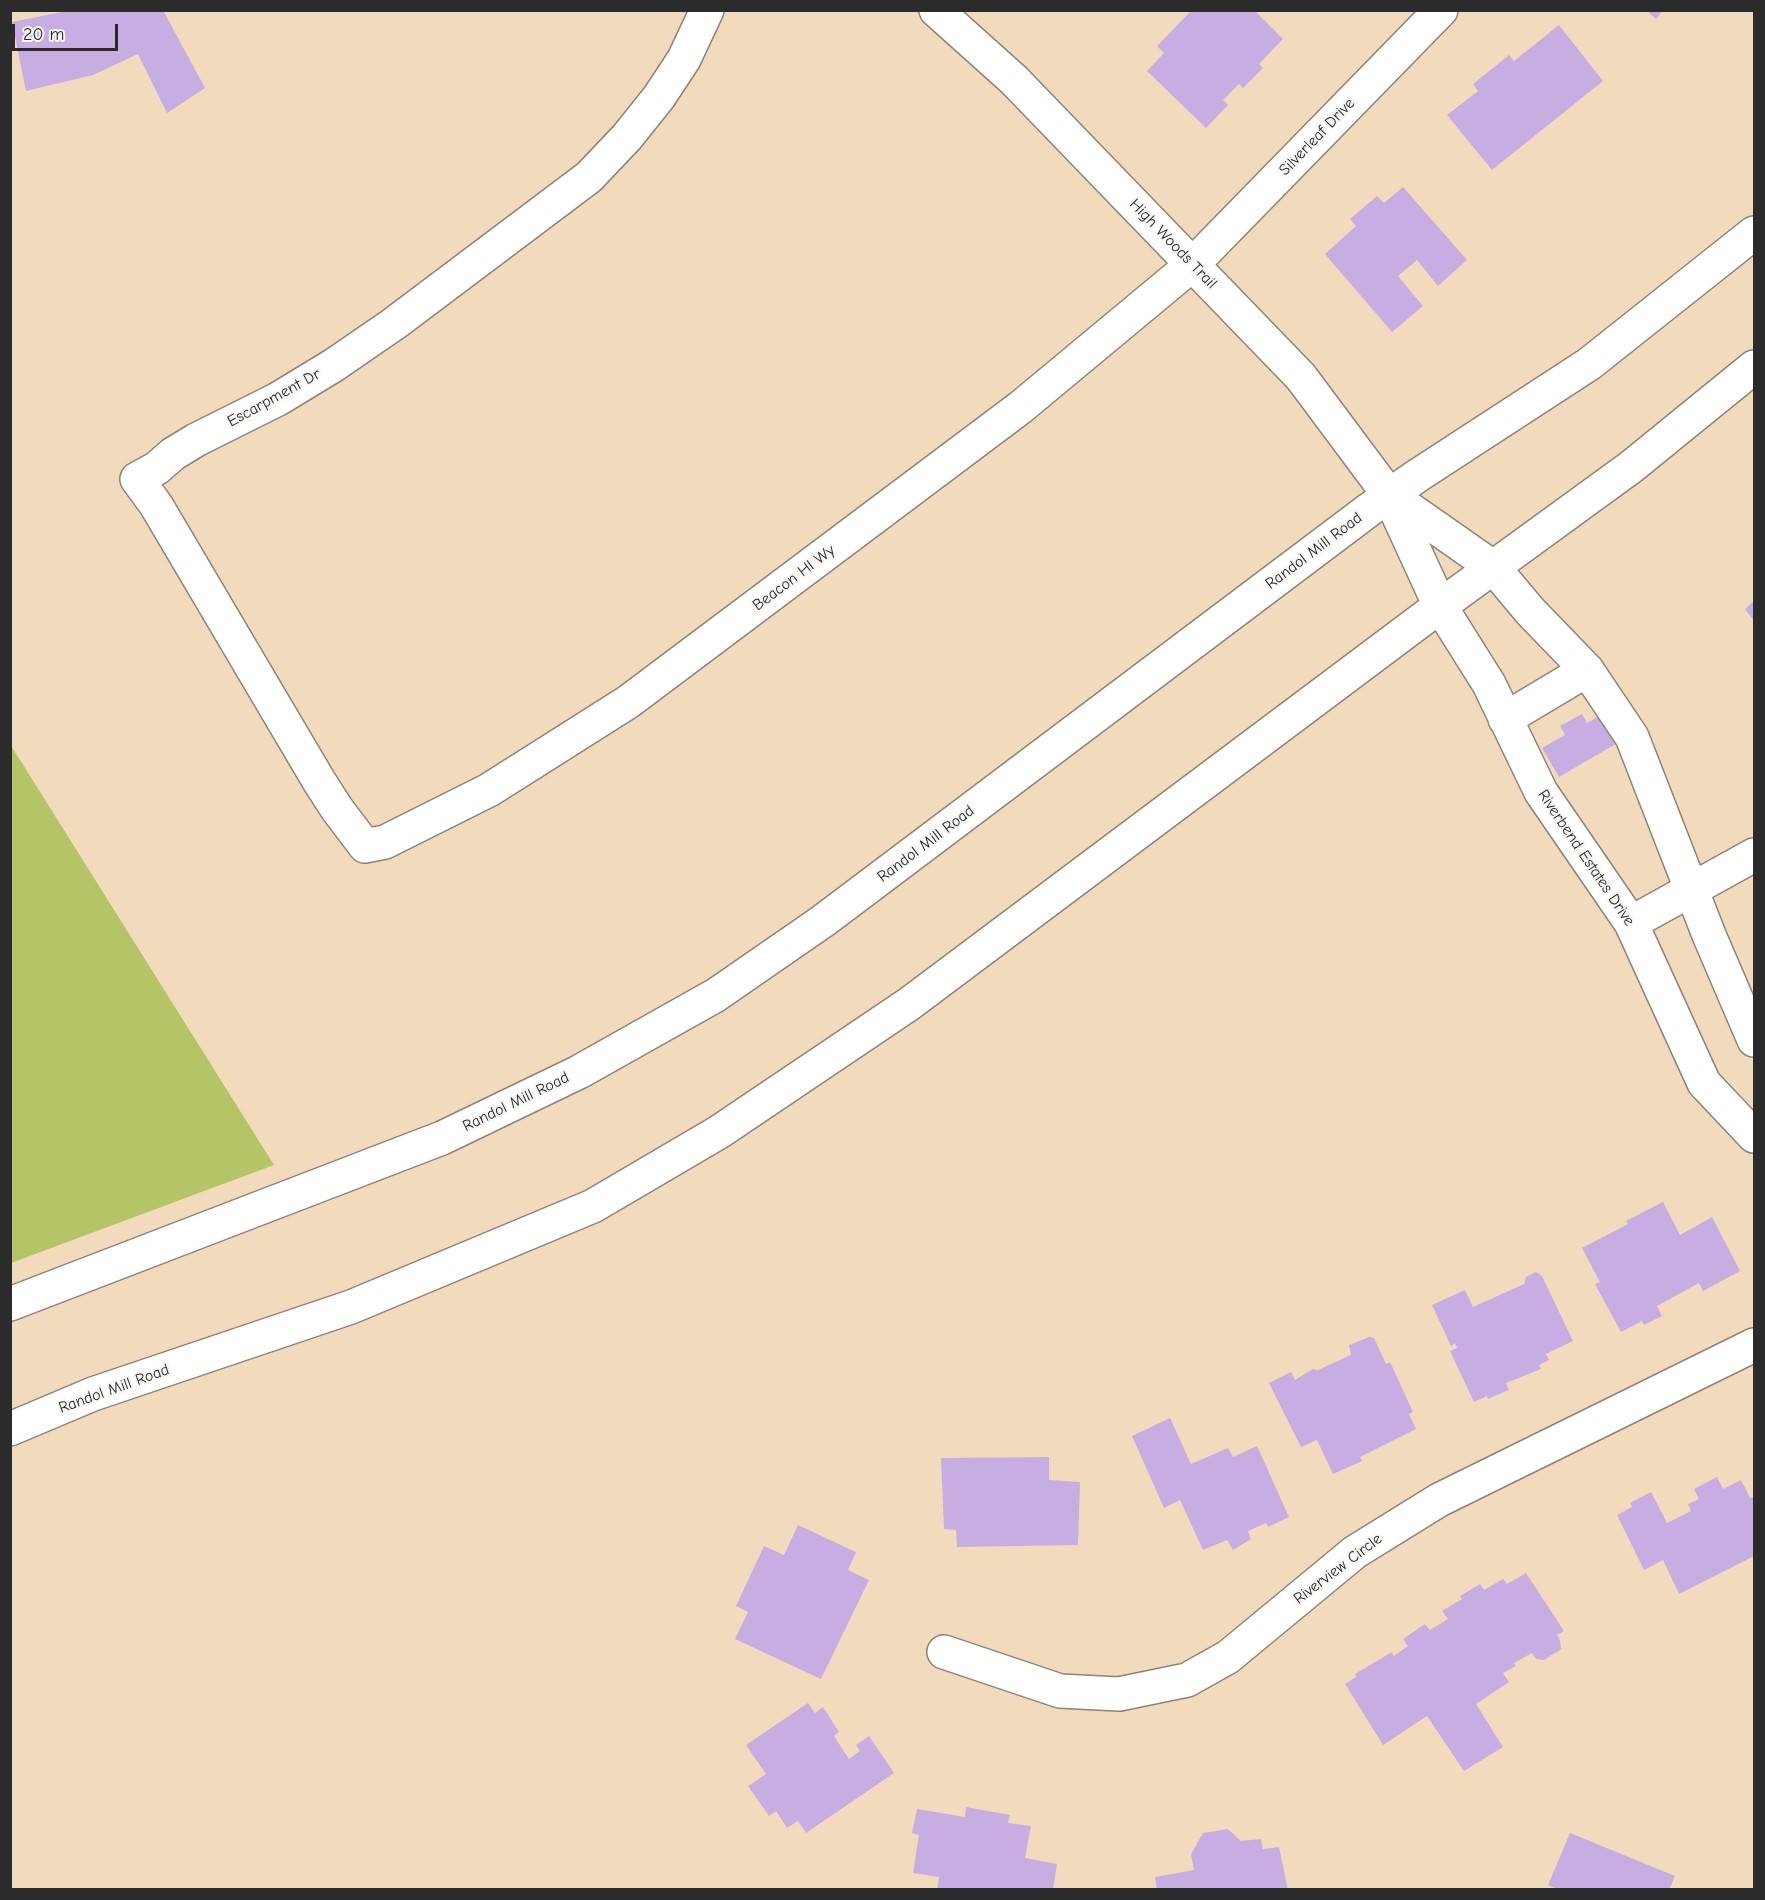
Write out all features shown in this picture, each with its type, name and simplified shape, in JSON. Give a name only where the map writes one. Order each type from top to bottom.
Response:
[{"type":"street","name":"Escarpment Dr","points":[[365,846],[319,781],[156,505],[137,479],[157,468],[173,454],[196,440],[278,399],[334,365],[395,323],[589,177],[627,137],[659,98],[684,59],[707,10]]},
{"type":"street","name":"High Woods Trail","points":[[936,10],[1014,80],[1301,377],[1389,495]]},
{"type":"street","name":"Silverleaf Drive","points":[[1193,264],[1441,10]]},
{"type":"street","name":"Randol Mill Road","points":[[10,1304],[442,1138],[579,1072],[716,995],[823,921],[1389,495],[1590,364],[1755,233]]},
{"type":"street","name":"Beacon Hl Wy","points":[[365,846],[386,842],[489,790],[628,702],[1021,407],[1193,264]]},
{"type":"street","name":"Randol Mill Road","points":[[10,1429],[93,1394],[351,1306],[593,1206],[719,1132],[909,1004],[1440,606],[1631,467],[1755,367]]},
{"type":"street","points":[[1389,495],[1494,568],[1530,611],[1587,670],[1632,737],[1709,935],[1755,1040]]},
{"type":"street","name":"Riverbend Estates Drive","points":[[1389,495],[1440,606],[1489,684],[1540,792],[1631,923],[1704,1083],[1755,1136]]},
{"type":"street","points":[[1506,719],[1587,670]]},
{"type":"street","points":[[1631,923],[1755,855]]},
{"type":"street","name":"Riverview Circle","points":[[944,1652],[1060,1691],[1119,1694],[1186,1680],[1228,1657],[1355,1552],[1439,1500],[1755,1345]]},
{"type":"green space","points":[[10,744],[274,1165],[11,1263],[10,1263]]},
{"type":"building","points":[[72,10],[163,10],[205,88],[167,113],[138,54],[93,75],[26,91],[12,22]]},
{"type":"building","points":[[1192,10],[1254,10],[1283,39],[1259,64],[1263,68],[1243,88],[1239,84],[1223,100],[1228,105],[1206,128],[1147,71],[1164,53],[1157,46]]},
{"type":"building","points":[[1646,10],[1663,10],[1656,19]]},
{"type":"building","points":[[1559,25],[1603,81],[1492,170],[1447,115],[1478,91],[1473,84],[1509,55],[1514,61]]},
{"type":"building","points":[[1403,187],[1467,260],[1438,286],[1417,260],[1398,276],[1423,306],[1392,332],[1325,254],[1356,226],[1350,219],[1377,196],[1384,203]]},
{"type":"building","points":[[1754,601],[1754,621],[1745,609]]},
{"type":"building","points":[[1609,710],[1626,738],[1559,777],[1542,748],[1565,735],[1560,726],[1582,714],[1587,723]]},
{"type":"building","points":[[1663,1202],[1680,1235],[1712,1217],[1740,1271],[1703,1291],[1699,1283],[1657,1306],[1662,1316],[1644,1325],[1642,1321],[1621,1332],[1595,1284],[1600,1282],[1582,1248],[1628,1224],[1626,1221]]},
{"type":"building","points":[[1536,1272],[1542,1276],[1573,1341],[1546,1354],[1549,1360],[1539,1365],[1541,1369],[1506,1383],[1509,1390],[1474,1402],[1450,1351],[1457,1348],[1455,1343],[1451,1346],[1432,1305],[1465,1290],[1473,1307],[1524,1284],[1526,1277]]},
{"type":"building","points":[[1369,1337],[1374,1338],[1386,1364],[1390,1362],[1413,1412],[1409,1414],[1416,1429],[1360,1457],[1362,1461],[1333,1474],[1317,1440],[1301,1447],[1269,1383],[1291,1372],[1295,1380],[1313,1369],[1318,1370],[1351,1355],[1349,1345]]},
{"type":"building","points":[[1170,1418],[1191,1464],[1228,1448],[1233,1457],[1257,1446],[1289,1517],[1268,1527],[1266,1523],[1248,1531],[1251,1539],[1233,1550],[1227,1540],[1203,1550],[1180,1500],[1164,1508],[1132,1436]]},
{"type":"building","points":[[1049,1457],[1049,1480],[1080,1482],[1078,1545],[957,1547],[956,1530],[944,1529],[941,1458]]},
{"type":"building","points":[[1717,1477],[1723,1489],[1741,1480],[1750,1498],[1753,1497],[1754,1556],[1679,1594],[1663,1560],[1644,1570],[1617,1515],[1632,1507],[1630,1503],[1651,1492],[1667,1523],[1691,1511],[1688,1504],[1699,1499],[1694,1489]]},
{"type":"building","points":[[798,1525],[856,1552],[848,1570],[869,1580],[821,1679],[735,1639],[748,1612],[736,1606],[764,1546],[784,1555]]},
{"type":"building","points":[[1526,1573],[1564,1631],[1557,1635],[1561,1649],[1544,1660],[1536,1659],[1532,1653],[1514,1663],[1516,1666],[1503,1673],[1509,1682],[1476,1704],[1503,1747],[1464,1771],[1427,1716],[1383,1745],[1345,1684],[1356,1677],[1355,1674],[1392,1652],[1394,1656],[1408,1646],[1403,1639],[1425,1624],[1430,1630],[1448,1619],[1442,1611],[1462,1599],[1460,1596],[1480,1584],[1484,1590],[1503,1579],[1507,1584]]},
{"type":"building","points":[[808,1703],[815,1713],[823,1707],[839,1732],[834,1736],[849,1759],[860,1751],[856,1745],[869,1736],[894,1773],[806,1833],[798,1821],[787,1828],[776,1811],[769,1816],[748,1786],[766,1774],[746,1745]]},
{"type":"building","points":[[966,1807],[1010,1815],[1008,1823],[1031,1826],[1025,1858],[1057,1864],[1053,1890],[937,1890],[939,1877],[913,1873],[919,1835],[912,1833],[917,1809],[965,1817]]},
{"type":"building","points":[[1228,1829],[1241,1841],[1261,1839],[1263,1849],[1279,1847],[1288,1890],[1157,1890],[1155,1877],[1194,1870],[1191,1854],[1203,1833]]},
{"type":"building","points":[[1570,1833],[1675,1876],[1669,1890],[1559,1890],[1548,1885]]}]
